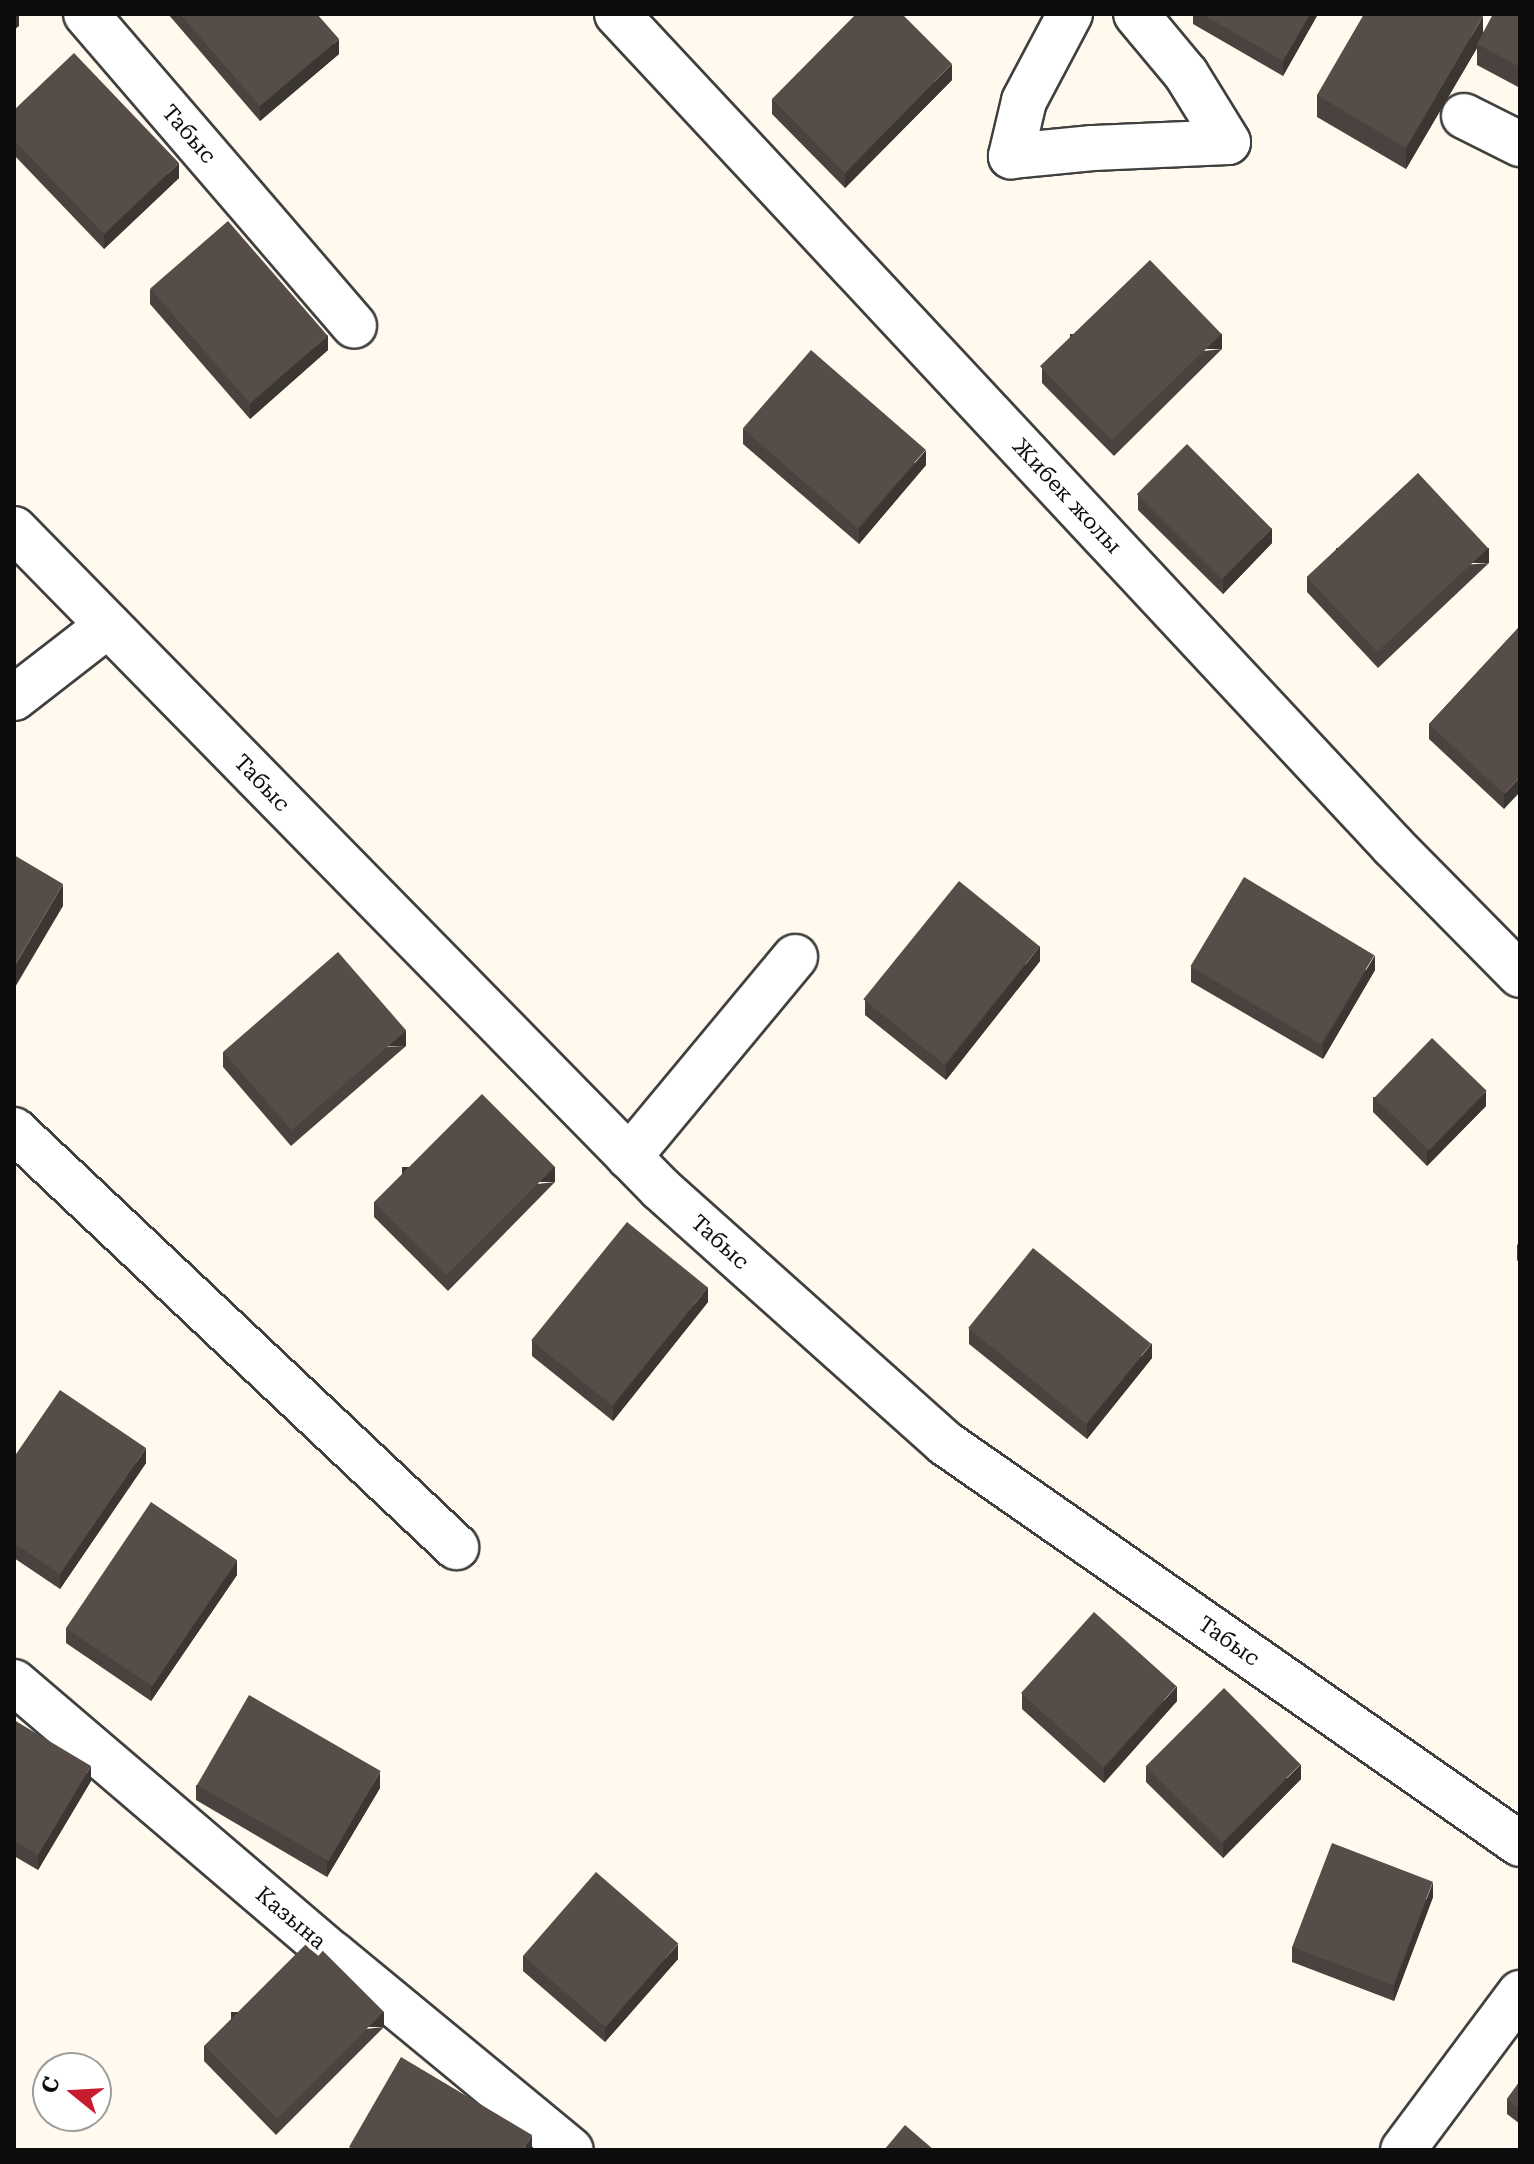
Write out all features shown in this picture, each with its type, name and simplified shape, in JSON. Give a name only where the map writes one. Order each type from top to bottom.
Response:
[{"type":"street","name":"Табыс","points":[[86,14],[354,326]]},
{"type":"street","name":"Жибек жолы","points":[[617,14],[1393,846],[1520,975]]},
{"type":"street","points":[[1070,14],[1024,101],[1011,156],[1093,148],[1228,142],[1186,74],[1136,14]]},
{"type":"street","points":[[1464,116],[1520,144]]},
{"type":"street","name":"Табыс","points":[[14,529],[629,1157],[945,1443],[1520,1844]]},
{"type":"street","points":[[14,698],[108,625]]},
{"type":"street","points":[[629,1157],[795,957]]},
{"type":"street","points":[[14,1130],[456,1547]]},
{"type":"street","name":"Казына","points":[[14,1682],[321,1944],[571,2150]]},
{"type":"street","points":[[1403,2150],[1520,1993]]},
{"type":"building","points":[[180,14],[317,14],[339,39],[260,106]]},
{"type":"building","points":[[856,14],[902,14],[952,64],[845,173],[772,99]]},
{"type":"building","points":[[1202,14],[1310,14],[1283,61]]},
{"type":"building","points":[[1364,14],[1483,16],[1406,148],[1317,95]]},
{"type":"building","points":[[1493,14],[1520,14],[1520,67],[1477,44]]},
{"type":"building","points":[[74,53],[179,163],[104,234],[14,140],[14,110]]},
{"type":"building","points":[[228,221],[328,336],[250,403],[150,289]]},
{"type":"building","points":[[1150,260],[1222,334],[1111,440],[1040,366]]},
{"type":"building","points":[[811,350],[926,450],[857,528],[743,428]]},
{"type":"building","points":[[1187,444],[1272,529],[1222,579],[1137,494]]},
{"type":"building","points":[[1418,473],[1488,548],[1377,652],[1307,577]]},
{"type":"building","points":[[1520,626],[1520,777],[1504,794],[1429,724]]},
{"type":"building","points":[[14,855],[63,884],[14,967]]},
{"type":"building","points":[[1244,877],[1374,955],[1321,1044],[1190,966]]},
{"type":"building","points":[[959,881],[1040,946],[944,1065],[863,999]]},
{"type":"building","points":[[338,952],[406,1030],[292,1130],[223,1052]]},
{"type":"building","points":[[1432,1038],[1487,1091],[1429,1150],[1374,1098]]},
{"type":"building","points":[[482,1094],[555,1167],[447,1275],[374,1202]]},
{"type":"building","points":[[627,1222],[708,1287],[612,1406],[531,1340]]},
{"type":"building","points":[[1033,1248],[1151,1344],[1086,1424],[968,1328]]},
{"type":"building","points":[[60,1390],[146,1448],[60,1574],[14,1543],[14,1457]]},
{"type":"building","points":[[151,1502],[237,1560],[152,1686],[66,1628]]},
{"type":"building","points":[[1094,1612],[1176,1686],[1104,1767],[1021,1693]]},
{"type":"building","points":[[1224,1688],[1300,1764],[1222,1843],[1146,1766]]},
{"type":"building","points":[[249,1695],[381,1771],[329,1861],[197,1785]]},
{"type":"building","points":[[14,1720],[91,1766],[38,1855],[14,1841]]},
{"type":"building","points":[[1332,1843],[1433,1882],[1393,1985],[1292,1947]]},
{"type":"building","points":[[596,1872],[678,1944],[605,2027],[523,1956]]},
{"type":"building","points":[[311,1939],[384,2012],[277,2119],[204,2046]]},
{"type":"building","points":[[401,2057],[532,2135],[523,2150],[354,2150],[349,2147]]},
{"type":"building","points":[[1520,2081],[1520,2109],[1507,2099]]},
{"type":"building","points":[[905,2125],[934,2150],[884,2150]]}]
